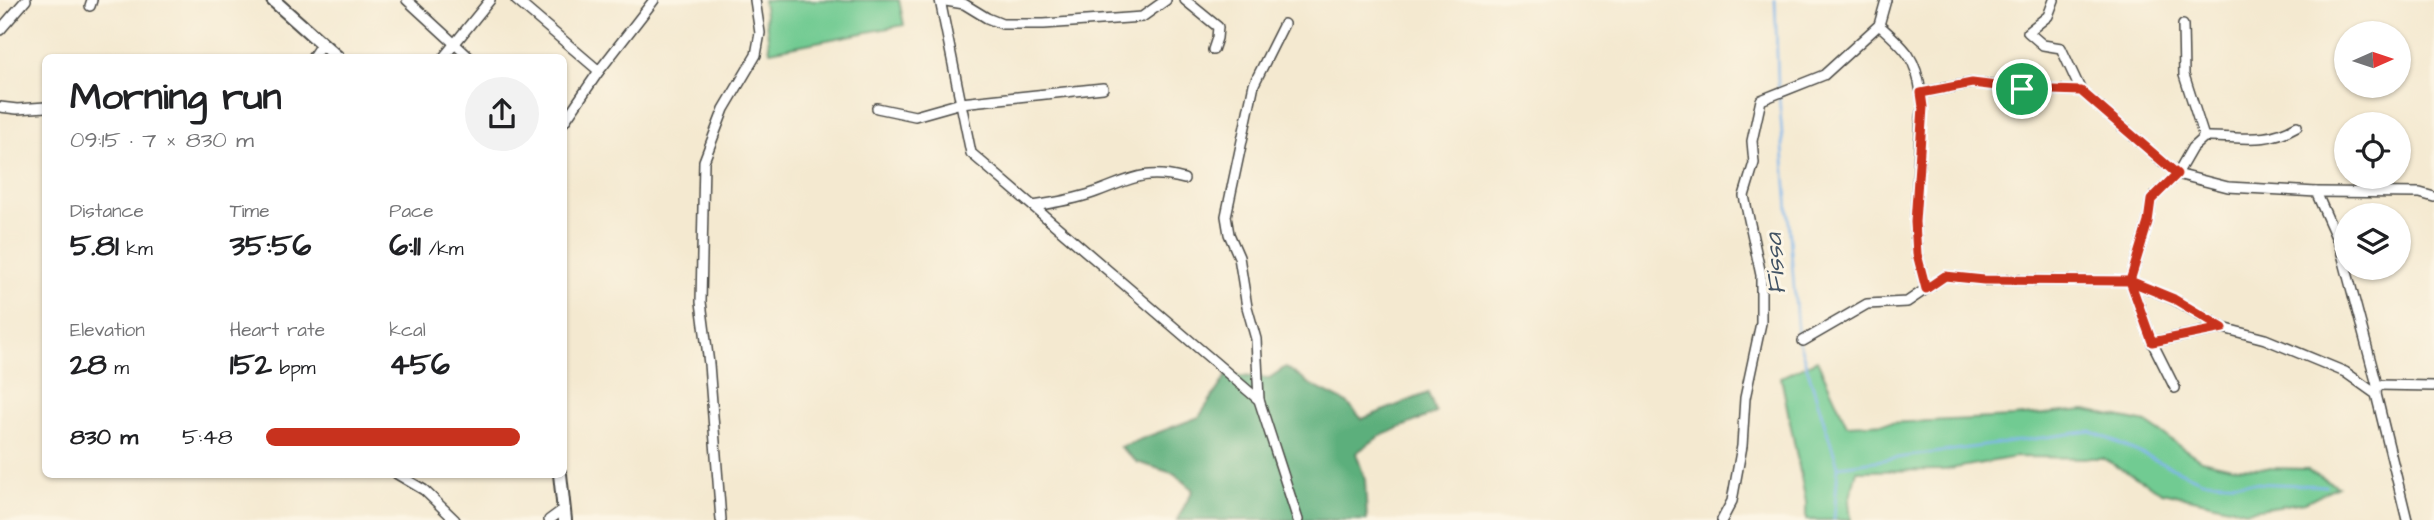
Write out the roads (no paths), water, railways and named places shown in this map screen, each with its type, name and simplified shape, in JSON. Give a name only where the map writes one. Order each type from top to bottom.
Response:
[{"type":"main road","points":[[273,0],[334,54]]},
{"type":"main road","points":[[558,478],[565,514]]},
{"type":"street","points":[[0,30],[26,0]]},
{"type":"street","points":[[407,0],[465,54]]},
{"type":"street","points":[[446,54],[490,0]]},
{"type":"street","points":[[516,0],[598,71]]},
{"type":"street","points":[[567,118],[598,71],[654,0]]},
{"type":"street","points":[[721,520],[709,364],[701,302],[704,161],[724,109],[756,55],[761,33],[755,0]]},
{"type":"street","points":[[1166,0],[1142,17],[1044,24],[1002,24],[964,4],[940,0],[971,153],[1259,400]]},
{"type":"street","points":[[1185,0],[1218,27],[1213,50]]},
{"type":"street","points":[[1722,520],[1732,502],[1742,446],[1745,398],[1761,323],[1761,275],[1744,196],[1754,163],[1752,141],[1761,100],[1824,75],[1879,25],[1886,0]]},
{"type":"street","points":[[2054,0],[2048,16],[2028,32],[2043,45],[2061,48],[2081,91],[2177,174],[2228,187],[2316,192],[2420,192],[2434,197]]},
{"type":"street","points":[[1284,24],[1254,83],[1226,216],[1229,234],[1239,257],[1247,307],[1256,339],[1259,400],[1298,520]]},
{"type":"street","points":[[1879,25],[1905,47],[1918,74],[1923,107],[1915,222],[1917,254],[1926,289]]},
{"type":"street","points":[[2183,25],[2184,75],[2204,137]]},
{"type":"street","points":[[315,54],[322,43]]},
{"type":"street","points":[[1921,93],[1972,83],[2022,89],[2081,91]]},
{"type":"street","points":[[877,108],[915,116],[961,103],[1104,88]]},
{"type":"street","points":[[0,107],[42,107]]},
{"type":"street","points":[[2175,388],[2152,342],[2130,281],[2148,222],[2151,200],[2177,174],[2192,148],[2204,137],[2253,139],[2282,135],[2297,126]]},
{"type":"street","points":[[1033,206],[1091,194],[1145,174],[1163,173],[1184,179]]},
{"type":"street","points":[[2316,192],[2340,246],[2407,520]]},
{"type":"street","points":[[1803,341],[1867,304],[1907,302],[1945,276],[1984,280],[2130,281],[2174,299],[2223,328],[2265,339],[2306,355],[2345,372],[2376,390],[2434,386]]},
{"type":"street","points":[[2152,342],[2223,328]]},
{"type":"street","points":[[404,478],[424,490],[455,520]]},
{"type":"street","points":[[549,520],[565,514]]},
{"type":"waterway","name":"Fissa","points":[[1775,0],[1778,83],[1798,339],[1838,466],[1834,520]]},
{"type":"waterway","points":[[1839,466],[2091,431],[2202,481],[2326,486]]}]
